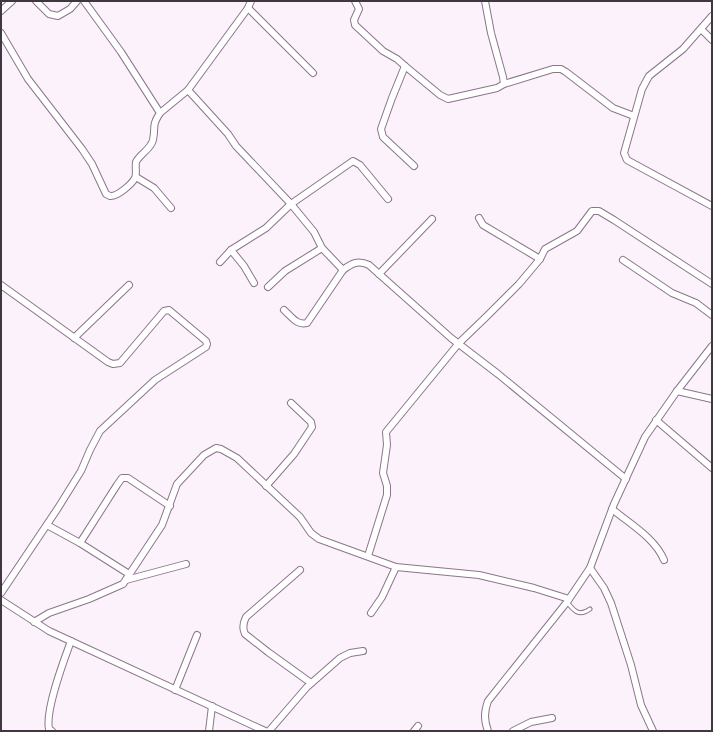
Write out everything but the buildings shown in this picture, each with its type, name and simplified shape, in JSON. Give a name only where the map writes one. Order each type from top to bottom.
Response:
[{"type":"street","points":[[1,11],[12,1]]},
{"type":"street","points":[[36,1],[49,14],[58,16],[70,9],[77,1]]},
{"type":"street","points":[[84,1],[121,52],[160,112]]},
{"type":"street","points":[[1,32],[28,79],[82,149],[92,164],[107,194],[112,197],[136,177],[136,162],[151,145],[153,140],[153,125],[160,112],[188,90],[248,8],[251,1]]},
{"type":"street","points":[[355,1],[359,9],[354,20],[355,25],[383,51],[397,59],[440,95],[448,99],[497,88],[504,84],[553,69],[566,72],[613,108],[634,116]]},
{"type":"street","points":[[485,1],[490,33],[504,84]]},
{"type":"street","points":[[248,8],[313,73]]},
{"type":"street","points":[[712,16],[683,49],[646,80],[642,89],[624,153],[625,158],[712,206]]},
{"type":"street","points":[[701,30],[712,40]]},
{"type":"street","points":[[405,66],[392,98],[381,133],[383,137],[414,166]]},
{"type":"street","points":[[188,90],[228,134],[236,146],[291,204],[314,232],[322,248],[343,270]]},
{"type":"street","points":[[220,262],[231,250],[266,228],[291,204],[353,161],[360,165],[388,199]]},
{"type":"street","points":[[136,177],[154,188],[171,208]]},
{"type":"street","points":[[368,556],[386,494],[387,486],[383,474],[387,445],[386,432],[459,343],[513,290],[540,259],[545,249],[577,231],[591,212],[595,210],[614,220],[712,284]]},
{"type":"street","points":[[479,218],[483,225],[540,259]]},
{"type":"street","points":[[379,274],[432,219]]},
{"type":"street","points":[[268,287],[285,271],[322,248]]},
{"type":"street","points":[[231,250],[244,266],[254,283]]},
{"type":"street","points":[[623,260],[672,293],[696,303],[712,315]]},
{"type":"street","points":[[284,310],[297,322],[303,324],[307,323],[343,270],[353,263],[360,262],[369,265],[459,343],[626,479]]},
{"type":"street","points":[[1,285],[108,362],[113,364],[120,363],[164,311],[169,310],[206,341],[207,344],[206,347],[155,380],[100,431],[81,471],[1,593]]},
{"type":"street","points":[[74,338],[129,285]]},
{"type":"street","points":[[488,731],[484,720],[485,709],[488,701],[568,600],[590,568],[612,509],[645,437],[678,390],[712,346]]},
{"type":"street","points":[[678,390],[712,398]]},
{"type":"street","points":[[266,486],[294,454],[312,427],[311,422],[291,403]]},
{"type":"street","points":[[656,420],[712,468]]},
{"type":"street","points":[[34,622],[49,613],[120,586],[128,577],[162,525],[170,506],[174,488],[180,479],[204,455],[216,448],[221,448],[237,458],[305,522],[311,533],[316,538],[396,567],[479,575],[534,588],[568,600]]},
{"type":"street","points":[[80,543],[122,478],[128,478],[170,506]]},
{"type":"street","points":[[612,509],[653,543],[661,553],[664,560]]},
{"type":"street","points":[[47,525],[80,543],[128,577],[186,564]]},
{"type":"street","points":[[370,613],[382,597],[396,567]]},
{"type":"street","points":[[590,568],[604,588],[611,603],[631,665],[641,705],[653,731]]},
{"type":"street","points":[[300,570],[246,617],[243,630],[245,634],[268,652],[311,683]]},
{"type":"street","points":[[1,600],[34,622],[71,641],[265,731]]},
{"type":"street","points":[[175,690],[197,636]]},
{"type":"street","points":[[52,731],[49,729],[48,716],[71,641]]},
{"type":"street","points":[[269,731],[311,683],[344,655],[363,651]]},
{"type":"street","points":[[209,731],[212,706]]},
{"type":"street","points":[[513,731],[531,722],[552,718]]},
{"type":"lane","points":[[568,600],[574,611],[585,613],[590,609]]}]
